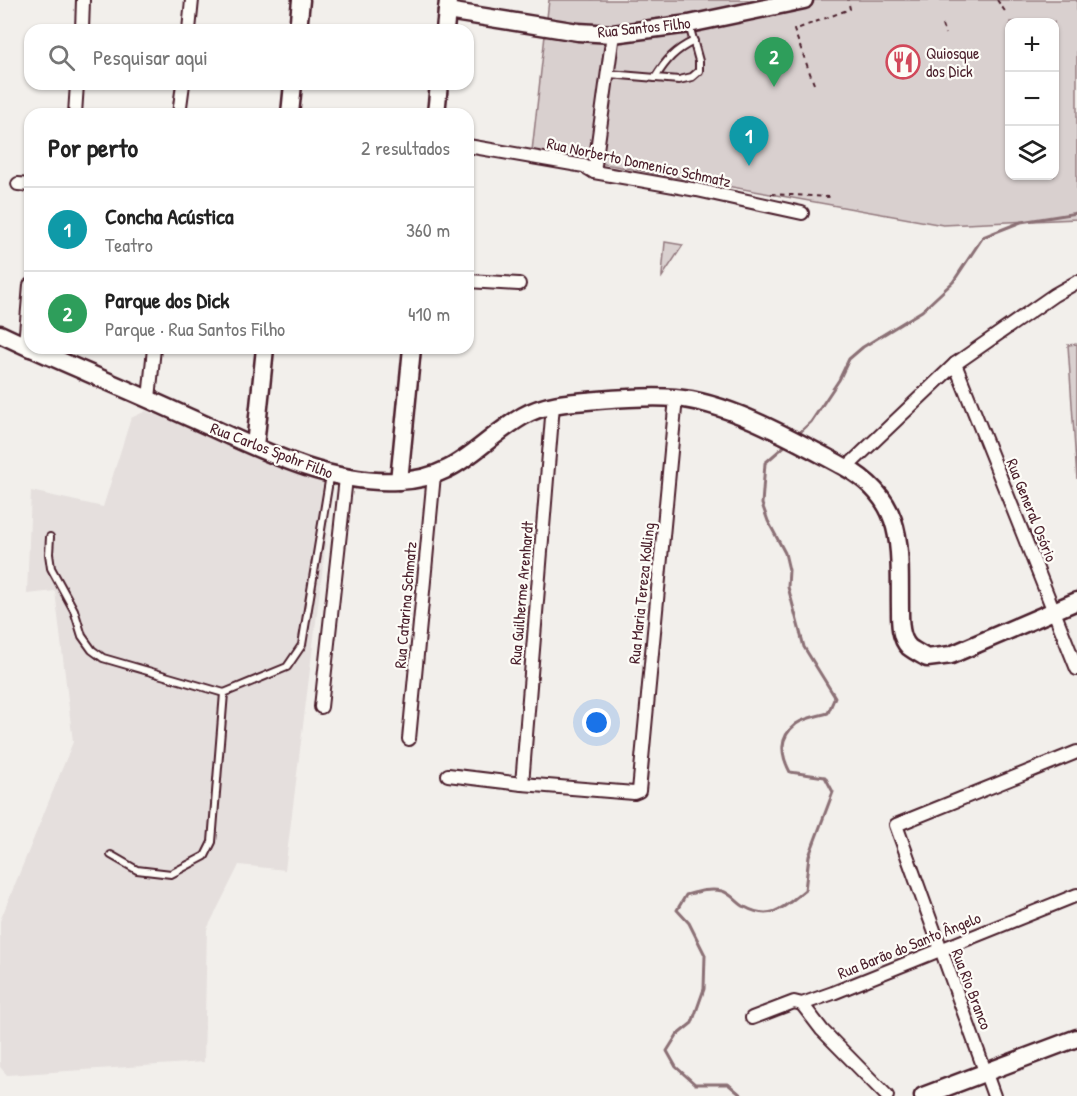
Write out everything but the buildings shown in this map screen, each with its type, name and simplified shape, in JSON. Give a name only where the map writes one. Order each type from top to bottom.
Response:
[{"type":"main road","points":[[299,24],[301,0]]},
{"type":"main road","name":"Rua Santos Filho","points":[[448,5],[578,32],[613,34],[689,24],[804,0]]},
{"type":"main road","points":[[446,24],[448,5]]},
{"type":"main road","points":[[291,108],[292,90]]},
{"type":"main road","points":[[437,108],[438,90]]},
{"type":"main road","name":"Rua Carlos Spohr Filho","points":[[0,334],[24,345]]},
{"type":"main road","name":"Rua Carlos Spohr Filho","points":[[57,354],[149,399],[255,446],[338,476],[399,482],[434,475],[465,460],[525,415],[553,405],[628,398],[676,398],[695,401],[742,416],[792,440],[846,468],[884,499],[892,515],[897,534],[900,629],[907,646],[927,658],[951,655],[1077,601]]},
{"type":"main road","points":[[255,446],[264,354]]},
{"type":"main road","points":[[399,482],[411,354]]},
{"type":"main road","points":[[923,1096],[1077,1038]]},
{"type":"street","points":[[82,24],[83,0]]},
{"type":"street","points":[[190,24],[192,0]]},
{"type":"street","points":[[594,172],[613,34]]},
{"type":"street","points":[[75,108],[77,90]]},
{"type":"street","points":[[181,108],[182,90]]},
{"type":"street","name":"Rua Norberto Domenico Schmatz","points":[[474,147],[584,166],[594,172],[697,190],[802,213]]},
{"type":"street","points":[[474,281],[519,285]]},
{"type":"street","points":[[846,468],[955,364],[1054,295],[1077,282]]},
{"type":"street","points":[[149,399],[153,354]]},
{"type":"street","name":"Rua General Osório","points":[[955,364],[1077,669]]},
{"type":"street","name":"Rua Maria Tereza Kolling","points":[[522,784],[634,793],[639,790],[676,398]]},
{"type":"street","name":"Rua Guilherme Arenhardt","points":[[522,784],[553,405]]},
{"type":"street","name":"Rua Catarina Schmatz","points":[[409,739],[434,475]]},
{"type":"street","points":[[321,707],[338,476]]},
{"type":"street","name":"Rua Rio Branco","points":[[994,1096],[896,825],[1077,752]]},
{"type":"street","points":[[448,775],[522,784]]},
{"type":"street","name":"Rua Barão do Santo Ângelo","points":[[752,1018],[794,1002],[802,1004],[833,993],[1077,895]]},
{"type":"street","points":[[802,1004],[822,1030],[887,1096]]},
{"type":"lane","points":[[609,74],[679,80],[692,77],[699,71],[699,61],[689,24]]},
{"type":"lane","points":[[655,78],[667,58],[694,41]]},
{"type":"lane","points":[[50,537],[48,554],[51,568],[74,610],[82,636],[92,650],[103,658],[224,693],[287,667],[302,645],[338,476]]},
{"type":"lane","points":[[111,855],[137,870],[171,874],[206,856],[212,842],[224,693]]},
{"type":"path","points":[[814,84],[794,30],[850,9],[848,0]]},
{"type":"path","points":[[997,0],[1007,14]]},
{"type":"path","points":[[942,25],[945,34]]},
{"type":"shaded area","points":[[549,0],[1077,0],[1077,219],[943,225],[532,151]]},
{"type":"shaded area","points":[[665,242],[683,245],[662,277],[662,275]]},
{"type":"shaded area","points":[[1077,344],[1077,479],[1068,345]]},
{"type":"shaded area","points":[[146,411],[333,485],[285,870],[239,865],[207,929],[204,1062],[7,1075],[0,1067],[0,921],[73,742],[55,591],[27,594],[31,491],[103,507],[131,418]]},
{"type":"waterway","points":[[797,435],[811,422],[839,380],[849,359],[863,347],[922,311],[953,282],[983,237],[1021,222],[1077,213]]},
{"type":"waterway","points":[[742,1096],[728,1084],[695,1084],[676,1067],[667,1051],[677,1035],[692,1023],[704,989],[705,955],[689,923],[677,910],[686,895],[708,890],[722,891],[745,907],[763,913],[778,910],[784,906],[805,890],[809,856],[833,792],[825,777],[790,772],[783,753],[784,741],[790,729],[803,720],[828,713],[835,697],[804,647],[788,587],[789,570],[785,553],[762,504],[765,463],[788,443]]},
{"type":"place","name":"Quiosque dos Dick","points":[[903,62]]},
{"type":"place","name":"Parque dos Dick","points":[[774,87]]},
{"type":"place","name":"Concha Acústica","points":[[749,166]]}]
